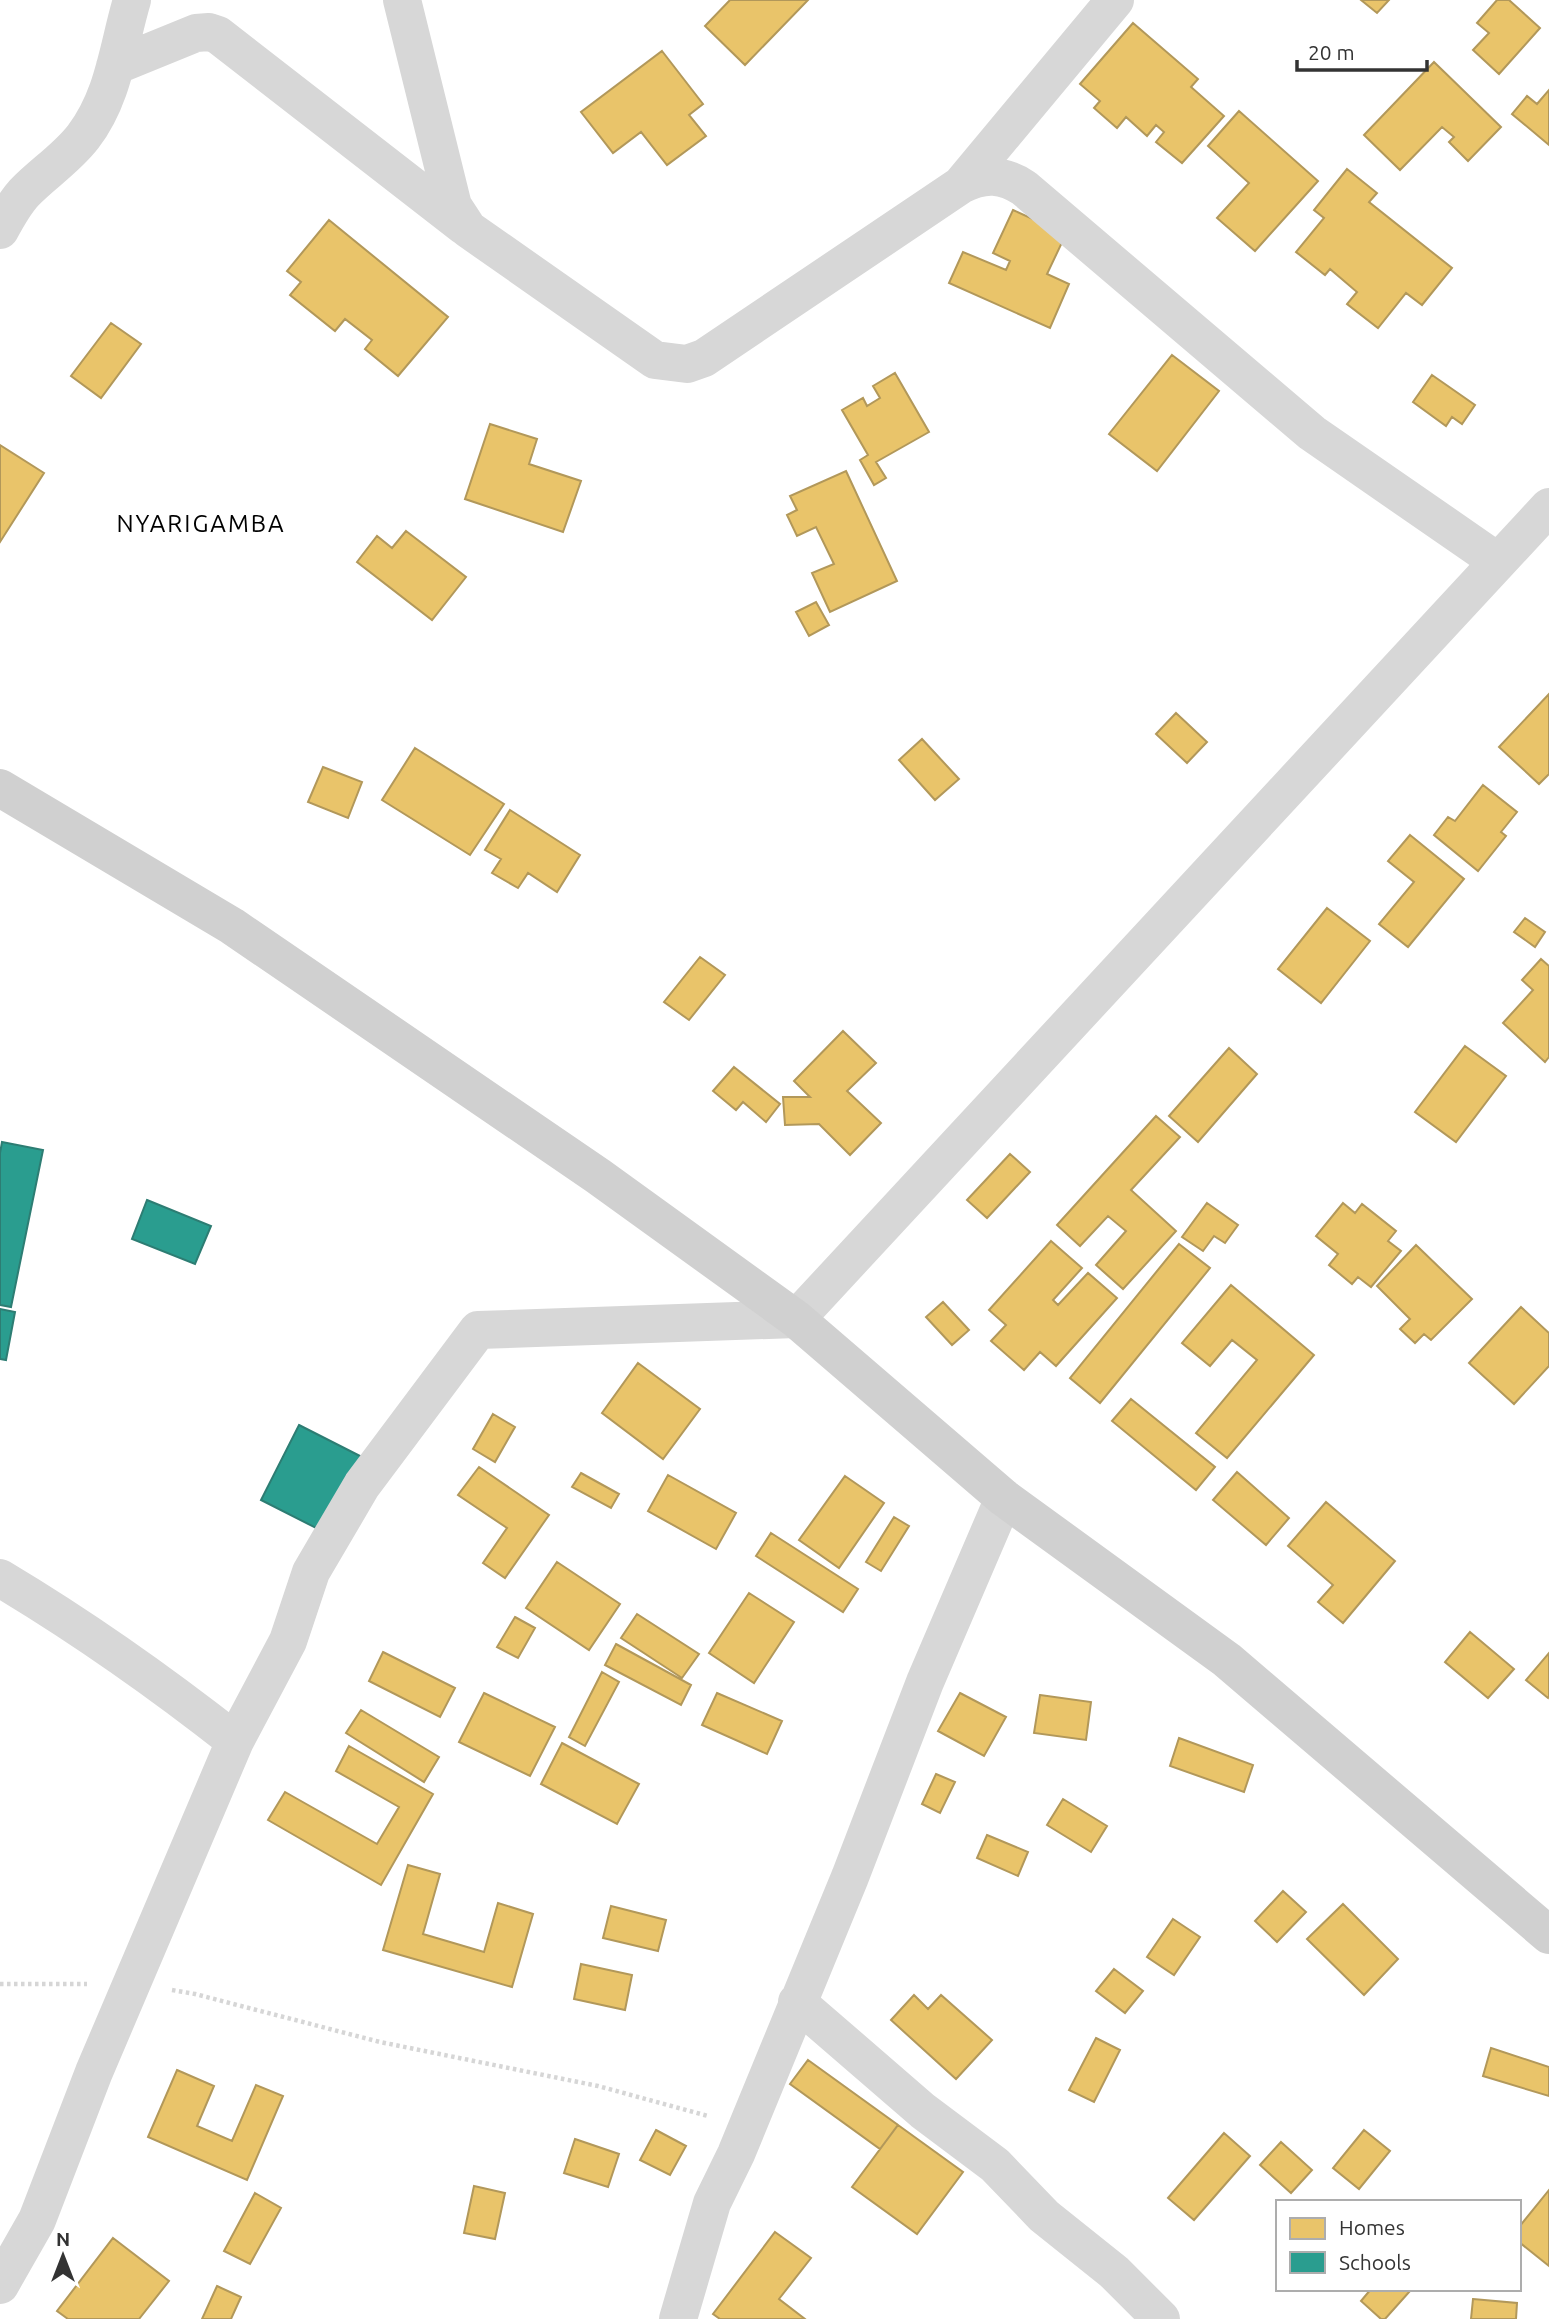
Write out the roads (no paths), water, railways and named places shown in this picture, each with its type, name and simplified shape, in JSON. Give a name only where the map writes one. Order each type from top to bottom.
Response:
[{"type":"street","points":[[0,230],[23,194],[83,138],[110,87],[132,0]]},
{"type":"street","points":[[402,0],[453,206],[468,229]]},
{"type":"street","points":[[961,185],[1115,0]]},
{"type":"street","points":[[116,66],[196,33],[209,32],[218,35],[468,229],[655,360],[687,364],[704,358],[961,185],[973,179],[993,176],[1013,181],[1312,433],[1497,561]]},
{"type":"street","points":[[0,2285],[37,2220],[94,2072],[235,1741],[288,1641],[311,1572],[362,1485],[478,1330],[796,1319],[1549,507]]},
{"type":"street","points":[[0,788],[232,926],[598,1176],[796,1319],[1004,1498],[1227,1660],[1543,1919]]},
{"type":"street","points":[[678,2319],[712,2203],[747,2127],[850,1877],[925,1682],[1004,1498]]},
{"type":"street","points":[[0,1578],[66,1618],[179,1697],[235,1741]]},
{"type":"street","points":[[797,2002],[923,2111],[995,2165],[1045,2216],[1114,2272],[1161,2319]]},
{"type":"district","name":"NYARIGAMBA","points":[[201,524]]}]
